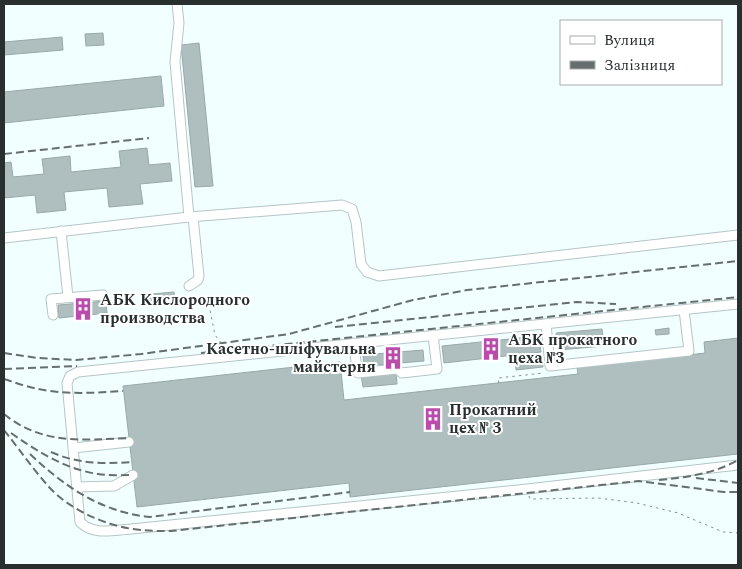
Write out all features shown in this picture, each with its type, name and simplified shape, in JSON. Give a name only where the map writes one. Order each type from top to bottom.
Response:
[{"type":"lane","points":[[177,4],[179,23],[175,62],[199,276],[198,280],[189,286]]},
{"type":"lane","points":[[4,238],[191,217],[342,205],[352,209],[356,222],[361,264],[367,272],[379,276],[738,235]]},
{"type":"lane","points":[[61,231],[68,298]]},
{"type":"lane","points":[[53,315],[51,299],[103,295]]},
{"type":"lane","points":[[738,304],[78,372],[70,376],[67,383],[80,522],[87,529],[96,531],[132,529],[527,488],[738,464]]},
{"type":"lane","points":[[546,324],[550,366],[688,351],[684,310]]},
{"type":"lane","points":[[353,343],[358,372],[397,369],[402,372],[437,370],[433,335]]},
{"type":"lane","points":[[73,448],[129,442]]},
{"type":"lane","points":[[76,487],[114,486],[133,476]]},
{"type":"path","points":[[190,298],[209,305],[215,335],[221,343],[222,357]]},
{"type":"path","points":[[499,383],[498,378],[551,372],[550,366]]},
{"type":"path","points":[[527,488],[530,499],[598,498],[637,503],[678,513],[723,532],[738,533]]},
{"type":"building","points":[[103,33],[104,45],[86,46],[85,34]]},
{"type":"building","points":[[62,37],[63,50],[4,55],[4,42]]},
{"type":"building","points":[[199,43],[213,186],[195,187],[181,45]]},
{"type":"building","points":[[161,76],[164,106],[4,123],[4,92]]},
{"type":"building","points":[[147,148],[149,165],[170,163],[172,181],[140,184],[143,204],[109,207],[107,188],[64,192],[66,210],[37,213],[35,195],[4,198],[4,163],[11,162],[13,177],[44,174],[42,159],[70,156],[71,172],[121,167],[119,151]]},
{"type":"building","points":[[174,292],[175,303],[143,306],[142,295]]},
{"type":"building","name":"АБК Кислородного производства","points":[[106,301],[107,313],[59,318],[58,305]]},
{"type":"building","points":[[669,328],[669,334],[656,335],[655,330]]},
{"type":"building","points":[[602,329],[604,346],[558,350],[556,333]]},
{"type":"building","name":"АБК прокатного цеха №3","points":[[539,336],[541,352],[444,363],[442,346]]},
{"type":"building","name":"Прокатний цех № 3","points":[[738,338],[738,454],[350,497],[349,483],[137,507],[123,386],[340,362],[344,400],[578,374],[577,368],[705,353],[704,342]]},
{"type":"building","name":"Касетно-шліфувальна майстерня","points":[[423,350],[424,361],[364,366],[363,355]]},
{"type":"building","points":[[542,359],[543,367],[516,370],[515,362]]},
{"type":"building","points":[[396,372],[397,384],[363,387],[361,375]]},
{"type":"railway","points":[[4,154],[149,138]]},
{"type":"railway","points":[[4,353],[38,358],[76,360],[141,354],[289,334],[413,300],[467,290],[738,261]]},
{"type":"railway","points":[[201,353],[738,297]]},
{"type":"railway","points":[[335,327],[577,302],[616,304]]},
{"type":"railway","points":[[4,369],[77,366]]},
{"type":"railway","points":[[4,379],[56,392],[90,393],[123,391]]},
{"type":"railway","points":[[4,414],[18,424],[48,436],[79,439],[129,438]]},
{"type":"railway","points":[[4,430],[49,487],[66,502],[99,520],[122,527],[143,530],[171,531],[639,481],[724,492],[738,492]]},
{"type":"railway","points":[[11,433],[31,447],[74,468],[102,475],[133,475]]},
{"type":"railway","points":[[51,452],[81,461],[132,462]]},
{"type":"railway","points":[[30,454],[70,487],[100,504],[116,510],[150,517],[350,492]]},
{"type":"railway","points":[[659,480],[710,472],[738,460]]},
{"type":"railway","points":[[696,478],[738,483]]},
{"type":"place","name":"АБК Кислородного производства","points":[[83,309]]},
{"type":"place","name":"АБК прокатного цеха №3","points":[[491,349]]},
{"type":"place","name":"Касетно-шліфувальна майстерня","points":[[393,358]]},
{"type":"place","name":"Прокатний цех № 3","points":[[433,419]]}]
